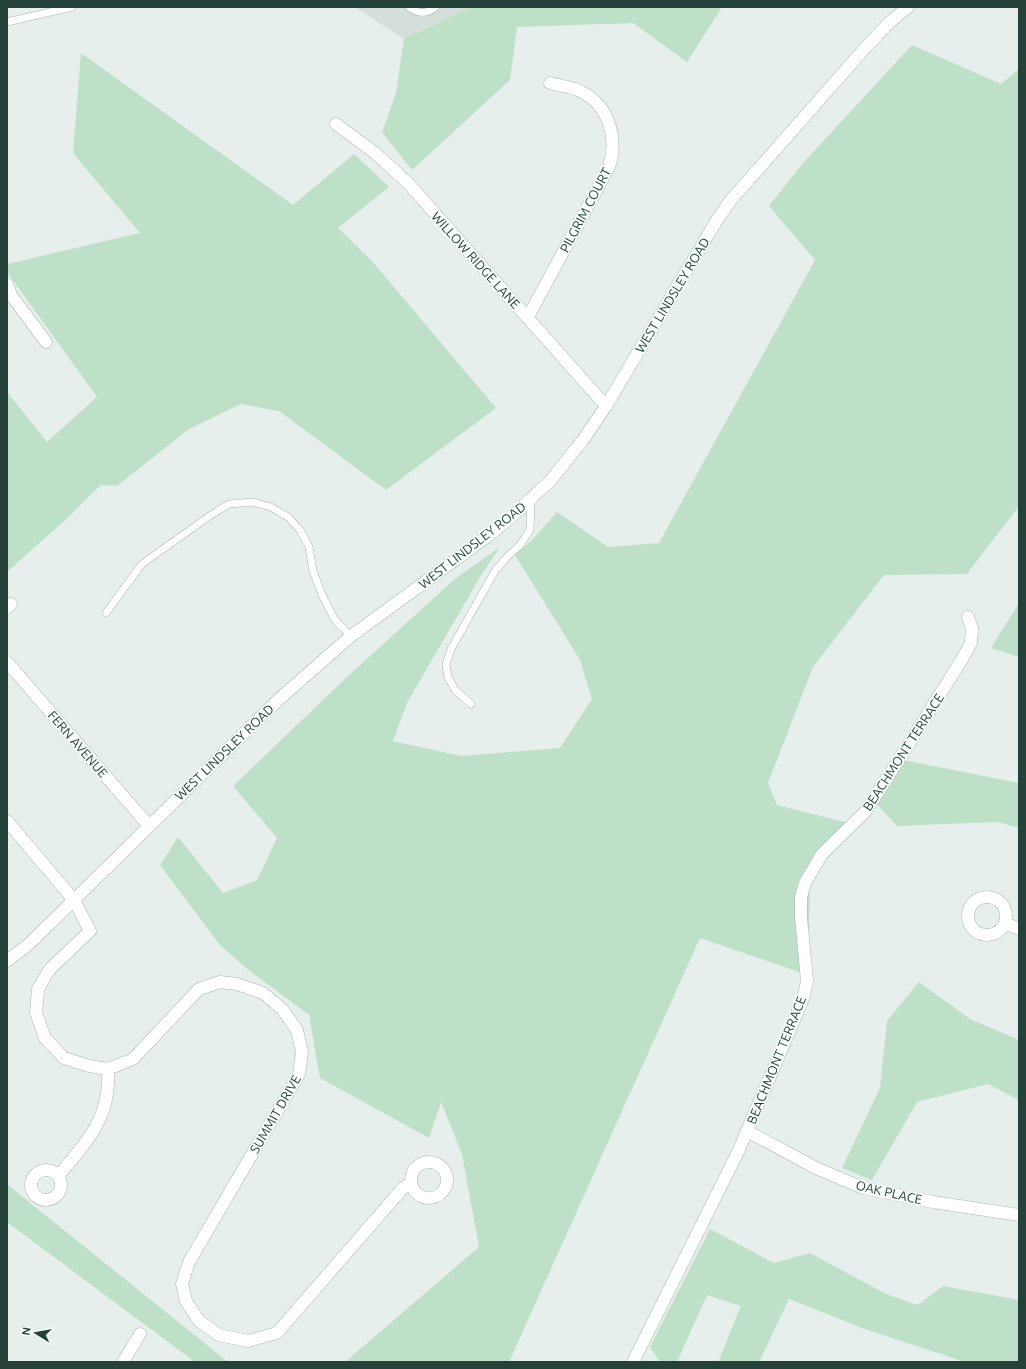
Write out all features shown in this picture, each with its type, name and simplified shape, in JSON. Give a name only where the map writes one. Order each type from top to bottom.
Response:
[{"type":"street","name":"WEST LINDSLEY ROAD","points":[[7,961],[29,944],[278,700],[351,636],[488,536],[531,499],[567,461],[606,406],[717,220],[731,200],[866,46],[890,22],[908,7]]},
{"type":"street","name":"PILGRIM COURT","points":[[528,317],[609,167],[613,149],[613,139],[609,121],[598,104],[581,91],[550,83]]},
{"type":"street","name":"WILLOW RIDGE LANE","points":[[336,124],[375,153],[407,182],[606,406]]},
{"type":"street","points":[[7,284],[11,295],[46,342]]},
{"type":"street","name":"BEACHMONT TERRACE","points":[[633,1362],[738,1152],[803,999],[807,981],[800,917],[801,897],[805,883],[822,854],[865,812],[961,661],[971,643],[972,628],[968,618]]},
{"type":"street","name":"FERN AVENUE","points":[[7,662],[149,826]]},
{"type":"street","points":[[7,821],[74,900]]},
{"type":"street","name":"SUMMIT DRIVE","points":[[74,900],[90,931],[50,969],[38,989],[36,1013],[44,1038],[64,1058],[89,1066],[108,1069],[133,1060],[199,989],[220,982],[237,984],[263,993],[282,1009],[297,1030],[302,1052],[299,1074],[189,1262],[182,1284],[186,1301],[199,1322],[219,1336],[248,1341],[277,1333],[404,1188],[411,1183]]},
{"type":"street","points":[[1005,923],[1019,929]]},
{"type":"street","points":[[58,1176],[91,1136],[101,1116],[109,1085],[108,1069]]},
{"type":"street","name":"OAK PLACE","points":[[747,1131],[816,1168],[863,1188],[933,1202],[1019,1215]]},
{"type":"street","points":[[123,1362],[140,1334]]},
{"type":"lane","points":[[7,22],[72,7]]},
{"type":"lane","points":[[409,7],[413,10],[425,13],[431,12],[436,7]]},
{"type":"lane","points":[[471,704],[455,690],[448,677],[446,665],[451,649],[495,571],[520,545],[530,530],[531,499]]},
{"type":"lane","points":[[106,613],[142,564],[229,504],[253,502],[271,507],[288,517],[300,530],[309,547],[313,571],[323,597],[336,620],[351,636]]},
{"type":"shaded area","points":[[355,7],[471,7],[404,39]]},
{"type":"green space","points":[[471,7],[722,7],[687,62],[633,23],[517,27],[510,80],[412,170],[382,132],[396,93],[404,39]]},
{"type":"green space","points":[[912,45],[1001,84],[1019,69],[1019,506],[967,574],[884,575],[813,667],[768,783],[777,805],[853,824],[810,872],[808,975],[700,938],[509,1362],[345,1362],[479,1247],[462,1154],[441,1102],[429,1138],[320,1078],[309,1015],[246,968],[220,945],[160,865],[178,837],[223,893],[257,880],[277,838],[233,786],[347,677],[456,578],[500,547],[480,577],[407,703],[393,741],[461,756],[560,748],[592,699],[580,660],[515,555],[532,540],[557,512],[608,547],[659,543],[815,260],[769,206],[803,163]]},
{"type":"green space","points":[[81,53],[293,205],[354,154],[389,187],[338,228],[372,261],[496,408],[386,490],[279,411],[241,404],[189,429],[117,486],[101,485],[63,522],[7,572],[7,392],[47,442],[97,397],[7,272],[7,264],[140,233],[73,153]]},
{"type":"green space","points":[[1019,603],[1019,657],[991,648]]},
{"type":"green space","points":[[903,760],[1019,783],[1019,828],[997,822],[897,826],[875,802]]},
{"type":"green space","points":[[919,982],[970,1019],[1019,1040],[1019,1100],[988,1084],[917,1102],[872,1180],[842,1168],[880,1088],[887,1021]]},
{"type":"green space","points":[[7,1184],[228,1362],[195,1362],[7,1222]]},
{"type":"green space","points":[[710,1229],[774,1263],[810,1253],[886,1294],[918,1305],[943,1286],[1019,1300],[1019,1362],[965,1362],[865,1329],[789,1299],[759,1362],[718,1362],[741,1306],[707,1295],[677,1362],[660,1362],[650,1347]]}]
